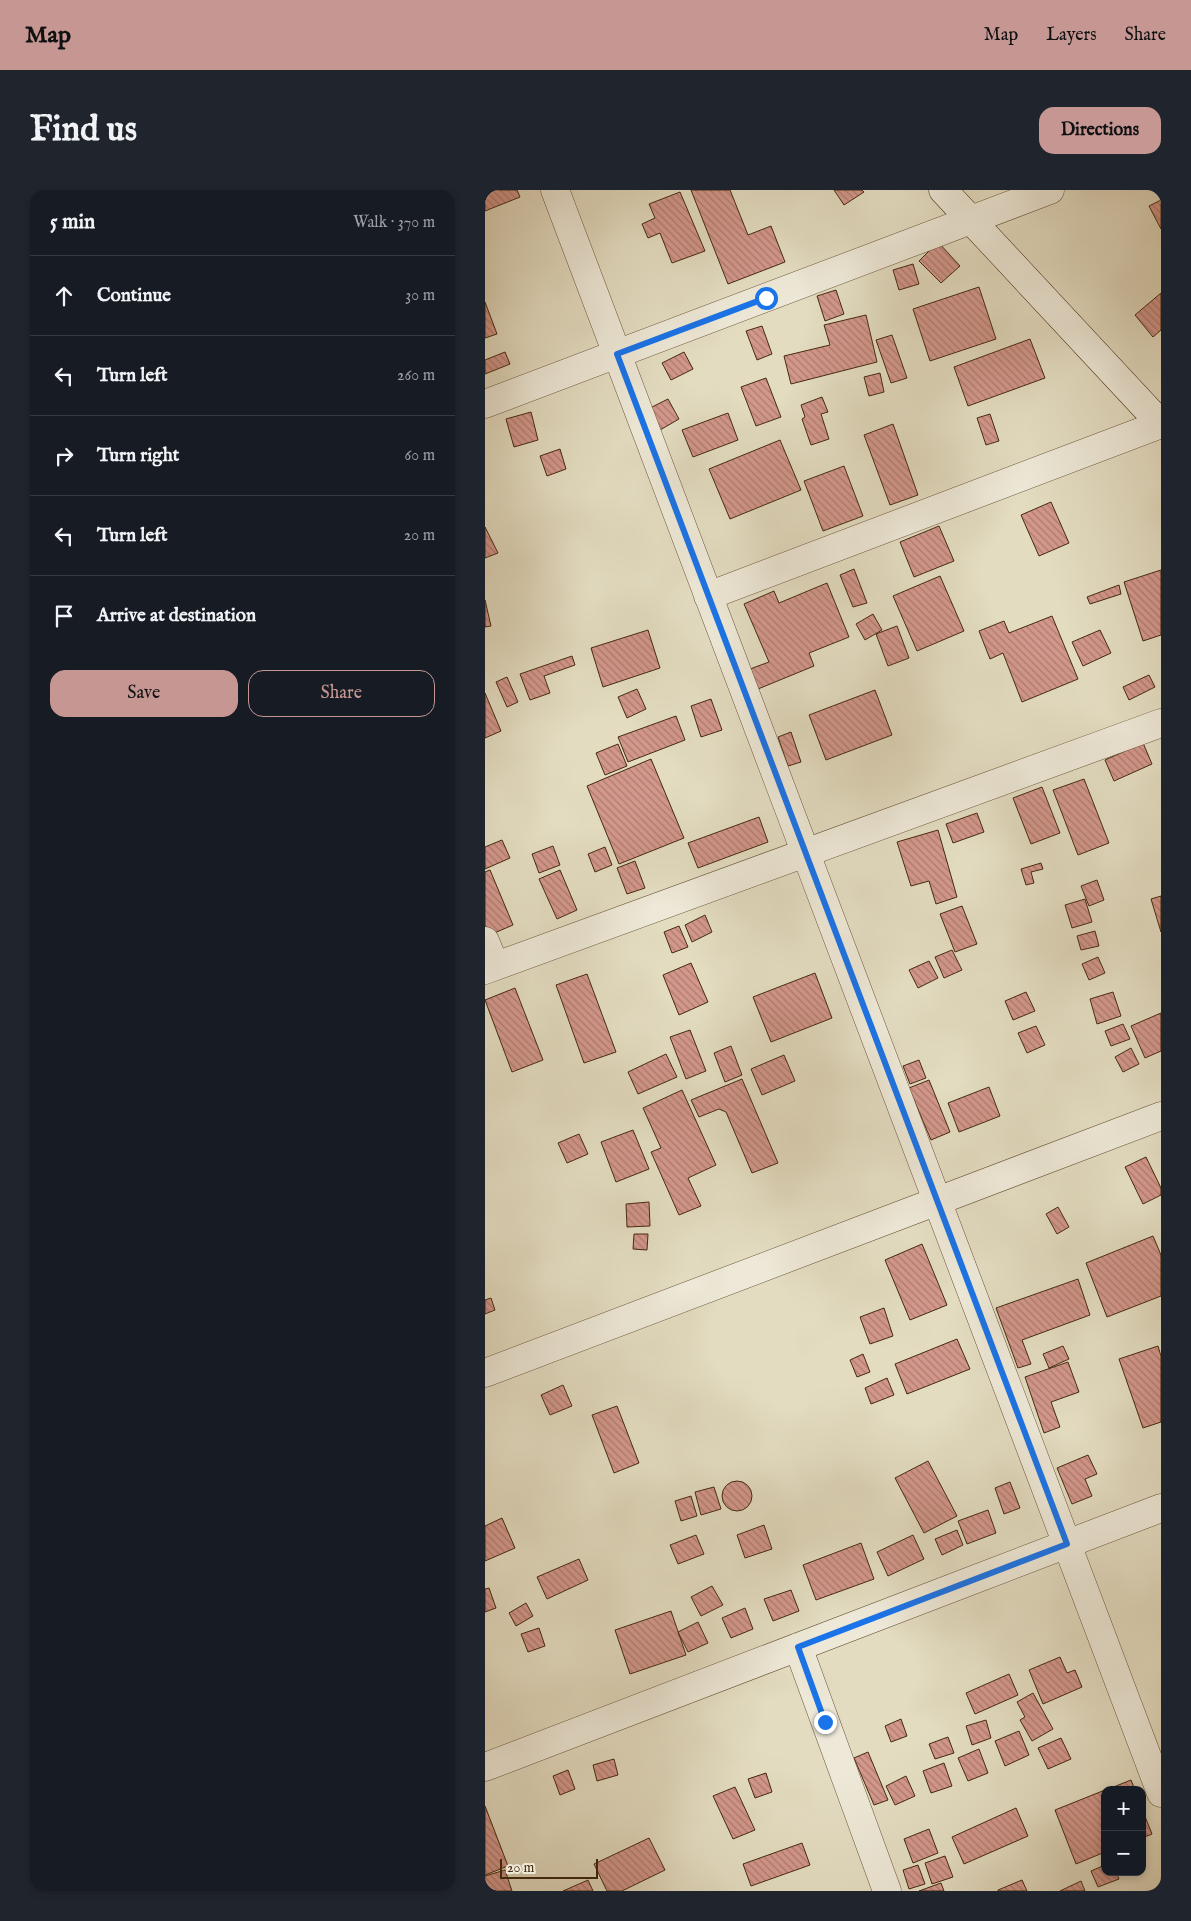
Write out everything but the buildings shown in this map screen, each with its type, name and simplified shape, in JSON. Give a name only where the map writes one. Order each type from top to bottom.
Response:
[{"type":"street","points":[[555,190],[1161,1793]]},
{"type":"street","points":[[708,596],[1161,424],[943,190]]},
{"type":"street","points":[[485,404],[1050,190]]},
{"type":"street","points":[[485,941],[490,968],[1161,723]]},
{"type":"street","points":[[485,1373],[1161,1116]]},
{"type":"street","points":[[485,1767],[1161,1508]]},
{"type":"street","points":[[798,1647],[887,1891]]},
{"type":"route","points":[[766,298],[617,354],[1067,1544],[798,1647],[825,1722]]}]
